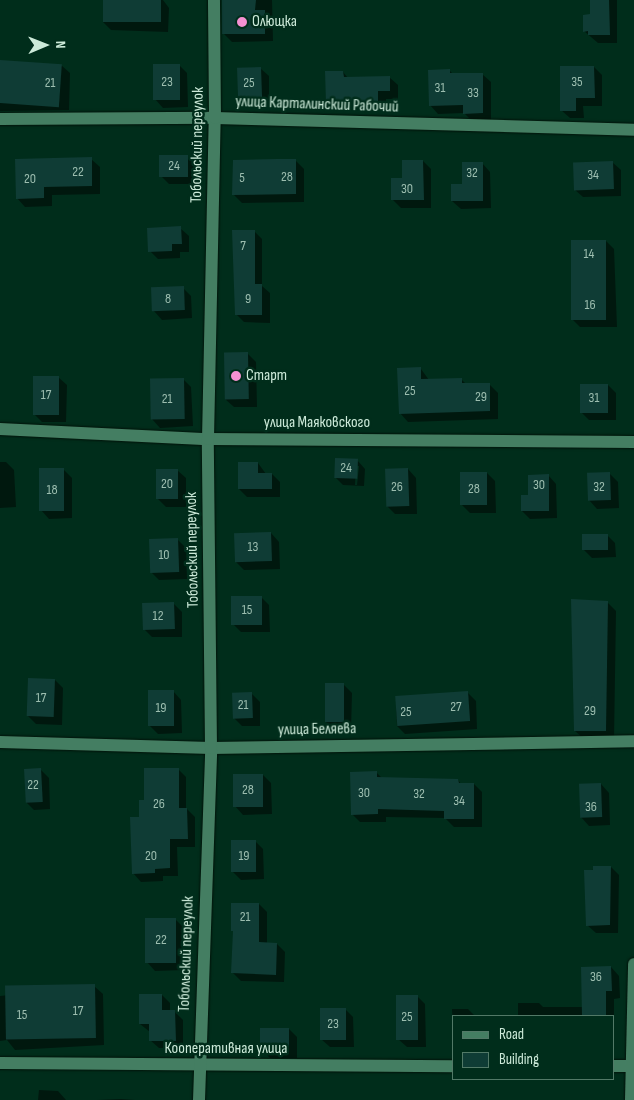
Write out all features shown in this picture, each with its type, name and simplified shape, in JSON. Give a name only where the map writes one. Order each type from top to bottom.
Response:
[{"type":"street","name":"Тобольский переулок","points":[[199,1100],[211,748],[208,439],[216,118],[214,0]]},
{"type":"street","name":"улица Карталинский Рабочий","points":[[0,119],[216,118],[634,130]]},
{"type":"street","name":"улица Маяковского","points":[[0,429],[208,439],[634,442]]},
{"type":"street","name":"улица Беляева","points":[[0,742],[211,748],[634,741]]},
{"type":"street","points":[[631,1100],[634,964]]},
{"type":"street","name":"Кооперативная улица","points":[[0,1063],[452,1066]]},
{"type":"street","points":[[614,1066],[633,1066]]},
{"type":"building","points":[[103,0],[161,0],[161,22],[103,22]]},
{"type":"building","name":"Олющка","points":[[222,0],[256,0],[255,10],[265,10],[265,34],[222,34]]},
{"type":"building","points":[[590,0],[609,0],[610,35],[588,35],[588,31],[583,32],[583,15],[590,14]]},
{"type":"building","points":[[0,60],[62,64],[59,107],[0,103]]},
{"type":"building","points":[[153,64],[180,64],[180,100],[153,100]]},
{"type":"building","points":[[560,66],[594,66],[595,98],[576,98],[576,111],[560,111]]},
{"type":"building","points":[[261,67],[262,99],[238,100],[237,68]]},
{"type":"building","points":[[450,69],[450,73],[483,73],[483,113],[463,114],[463,105],[429,106],[428,70]]},
{"type":"building","points":[[325,71],[343,71],[344,77],[390,76],[390,91],[378,91],[378,101],[326,103]]},
{"type":"building","points":[[159,155],[188,155],[188,177],[159,177]]},
{"type":"building","points":[[92,157],[92,186],[44,187],[44,198],[16,199],[15,159]]},
{"type":"building","points":[[296,159],[296,194],[232,195],[233,160]]},
{"type":"building","points":[[402,160],[423,160],[424,200],[391,200],[391,178],[402,178]]},
{"type":"building","points":[[613,161],[614,189],[574,190],[573,162]]},
{"type":"building","points":[[462,162],[483,162],[483,201],[451,201],[451,184],[462,184]]},
{"type":"building","points":[[181,226],[182,244],[172,244],[172,251],[148,252],[147,228]]},
{"type":"building","points":[[232,230],[255,230],[255,284],[262,284],[262,315],[235,315]]},
{"type":"building","points":[[571,240],[606,240],[606,320],[571,320]]},
{"type":"building","points":[[184,286],[185,310],[152,311],[151,287]]},
{"type":"building","name":"Старт","points":[[224,352],[248,352],[249,399],[225,399]]},
{"type":"building","points":[[421,367],[421,379],[462,378],[462,383],[490,383],[490,411],[399,414],[397,368]]},
{"type":"building","points":[[33,376],[59,376],[59,415],[33,415]]},
{"type":"building","points":[[184,378],[185,419],[151,420],[150,379]]},
{"type":"building","points":[[580,384],[608,384],[608,413],[580,413]]},
{"type":"building","points":[[335,458],[358,459],[357,479],[334,478]]},
{"type":"building","points":[[238,462],[258,462],[258,473],[272,473],[272,489],[238,489]]},
{"type":"building","points":[[39,468],[64,468],[64,511],[39,511]]},
{"type":"building","points":[[408,468],[409,506],[386,507],[385,469]]},
{"type":"building","points":[[156,469],[178,469],[178,499],[156,499]]},
{"type":"building","points":[[460,472],[487,472],[487,505],[460,505]]},
{"type":"building","points":[[610,472],[611,500],[588,501],[587,473]]},
{"type":"building","points":[[549,474],[549,511],[521,511],[521,495],[528,495],[528,475]]},
{"type":"building","points":[[271,532],[272,561],[235,562],[234,533]]},
{"type":"building","points":[[582,534],[608,534],[608,550],[582,550]]},
{"type":"building","points":[[178,538],[179,572],[150,573],[149,539]]},
{"type":"building","points":[[231,596],[262,596],[262,625],[231,625]]},
{"type":"building","points":[[571,599],[608,601],[606,731],[574,731]]},
{"type":"building","points":[[174,602],[175,629],[143,630],[142,603]]},
{"type":"building","points":[[28,678],[55,679],[54,717],[27,716]]},
{"type":"building","points":[[325,683],[344,683],[344,722],[325,722]]},
{"type":"building","points":[[148,690],[174,690],[174,726],[148,726]]},
{"type":"building","points":[[468,691],[470,721],[397,726],[395,696]]},
{"type":"building","points":[[252,692],[253,718],[233,719],[232,693]]},
{"type":"building","points":[[41,768],[43,802],[26,803],[24,769]]},
{"type":"building","points":[[144,768],[179,768],[179,808],[187,808],[188,839],[170,839],[170,868],[155,869],[155,873],[132,874],[130,817],[139,817],[139,800],[144,800]]},
{"type":"building","points":[[377,771],[377,777],[458,779],[459,783],[474,783],[474,819],[444,819],[444,811],[378,809],[378,814],[351,815],[350,772]]},
{"type":"building","points":[[233,774],[263,774],[263,807],[233,807]]},
{"type":"building","points":[[601,783],[602,817],[580,818],[579,784]]},
{"type":"building","points":[[231,840],[256,840],[256,872],[231,872]]},
{"type":"building","points":[[593,866],[611,866],[610,925],[586,926],[584,870],[593,870]]},
{"type":"building","points":[[231,903],[259,903],[259,942],[277,943],[276,975],[231,973],[233,931],[231,931]]},
{"type":"building","points":[[145,918],[176,918],[176,963],[145,963]]},
{"type":"building","points":[[611,966],[612,991],[606,991],[606,1015],[582,1015],[581,967]]},
{"type":"building","points":[[95,984],[96,1038],[6,1040],[5,986]]},
{"type":"building","points":[[139,994],[162,994],[162,1010],[175,1010],[176,1041],[149,1041],[149,1024],[139,1024]]},
{"type":"building","points":[[396,995],[418,995],[418,1040],[396,1040]]},
{"type":"building","points":[[320,1008],[346,1008],[346,1040],[320,1040]]},
{"type":"building","points":[[260,1028],[289,1028],[289,1050],[260,1050]]},
{"type":"place","name":"Олющка","points":[[242,22]]},
{"type":"place","name":"Старт","points":[[236,376]]}]
